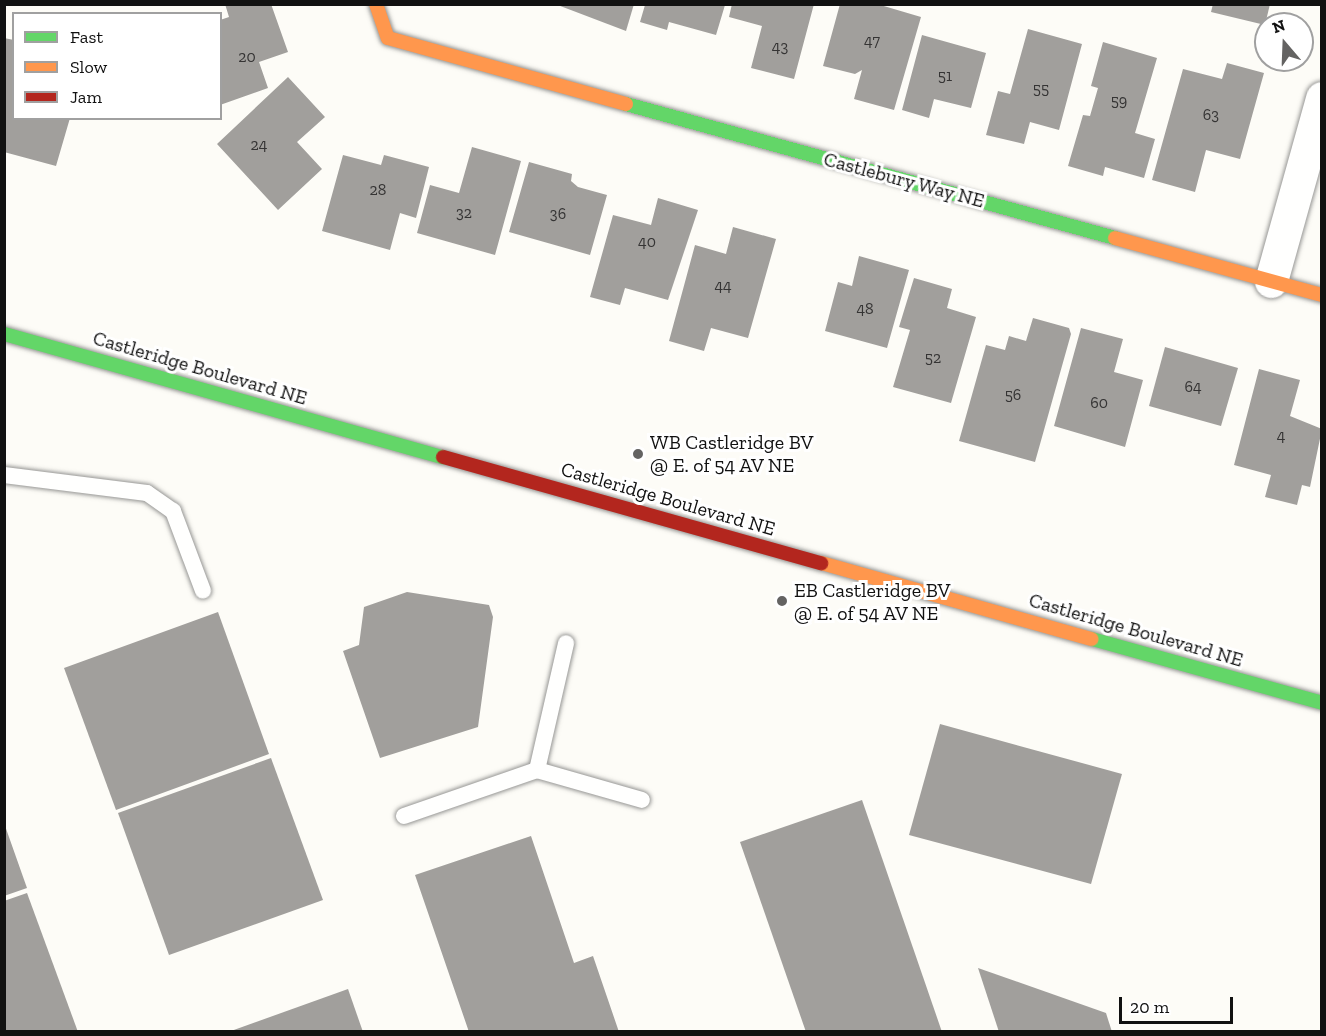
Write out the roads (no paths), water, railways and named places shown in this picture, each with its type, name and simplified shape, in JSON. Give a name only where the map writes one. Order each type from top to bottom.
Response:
[{"type":"street","name":"Castlebury Way NE","points":[[376,4],[388,38],[1271,281]]},
{"type":"street","points":[[1322,98],[1271,281],[1322,295]]},
{"type":"street","name":"Castleridge Boulevard NE","points":[[4,334],[1322,702]]},
{"type":"lane","points":[[4,475],[147,493],[172,511],[203,591]]},
{"type":"lane","points":[[537,770],[566,643]]},
{"type":"lane","points":[[404,816],[537,770],[642,800]]},
{"type":"place","name":"WB Castleridge BV @ E. of 54 AV NE","points":[[638,454]]},
{"type":"place","name":"EB Castleridge BV @ E. of 54 AV NE","points":[[782,601]]}]
